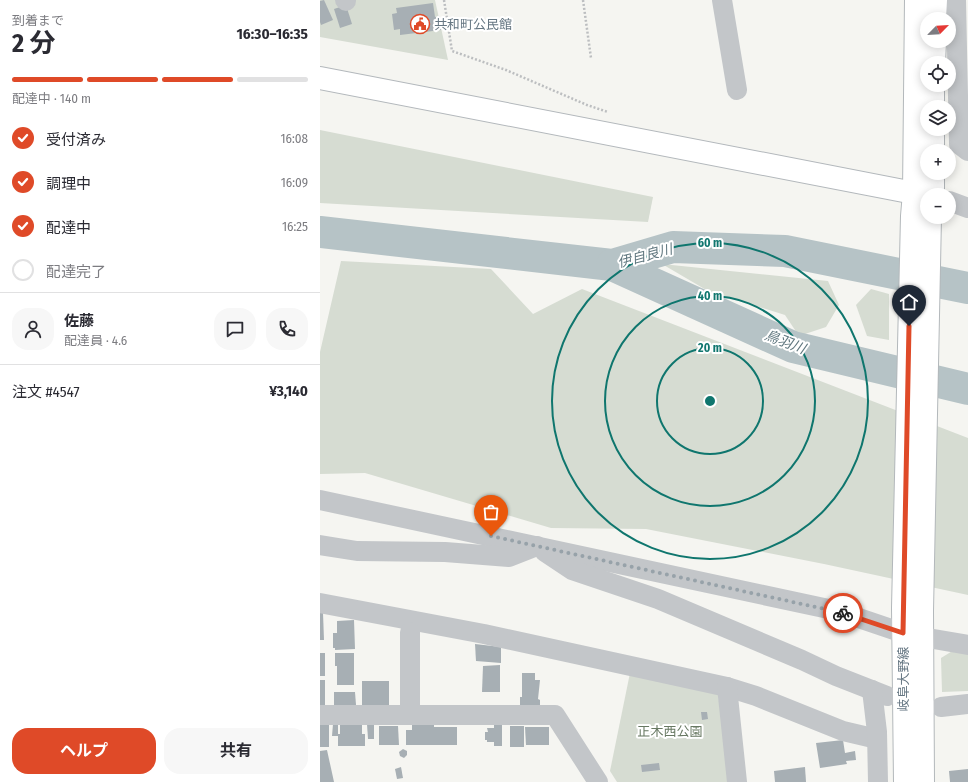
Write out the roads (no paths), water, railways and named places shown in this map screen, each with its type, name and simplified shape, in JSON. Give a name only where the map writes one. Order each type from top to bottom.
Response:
[{"type":"main road","name":"岐阜大野線","points":[[916,0],[923,188]]},
{"type":"main road","points":[[935,12],[936,0]]},
{"type":"main road","points":[[320,78],[920,193]]},
{"type":"main road","name":"岐阜大野線","points":[[905,782],[912,635],[924,224]]},
{"type":"main road","name":"岐阜大野線","points":[[912,635],[923,782]]},
{"type":"street","points":[[722,0],[737,90]]},
{"type":"street","points":[[956,0],[959,144],[968,150]]},
{"type":"street","points":[[956,204],[968,208]]},
{"type":"street","points":[[320,500],[838,611],[912,635],[968,645]]},
{"type":"street","points":[[320,545],[357,551],[445,552],[509,557],[537,546]]},
{"type":"street","points":[[537,546],[572,570],[658,599],[877,696],[878,782]]},
{"type":"street","points":[[320,602],[484,634],[727,687],[756,696],[843,731],[877,736]]},
{"type":"street","points":[[410,632],[410,715]]},
{"type":"street","points":[[727,687],[737,782]]},
{"type":"street","points":[[941,708],[968,704]]},
{"type":"street","points":[[320,715],[555,715],[598,782]]},
{"type":"waterway","name":"伊自良川","points":[[320,232],[612,265],[673,247],[785,251],[968,288]]},
{"type":"waterway","name":"鳥羽川","points":[[612,265],[793,347],[968,389]]},
{"type":"place","name":"共和町公民館","points":[[420,24]]},
{"type":"park label","name":"正木西公園","points":[[670,731]]}]
